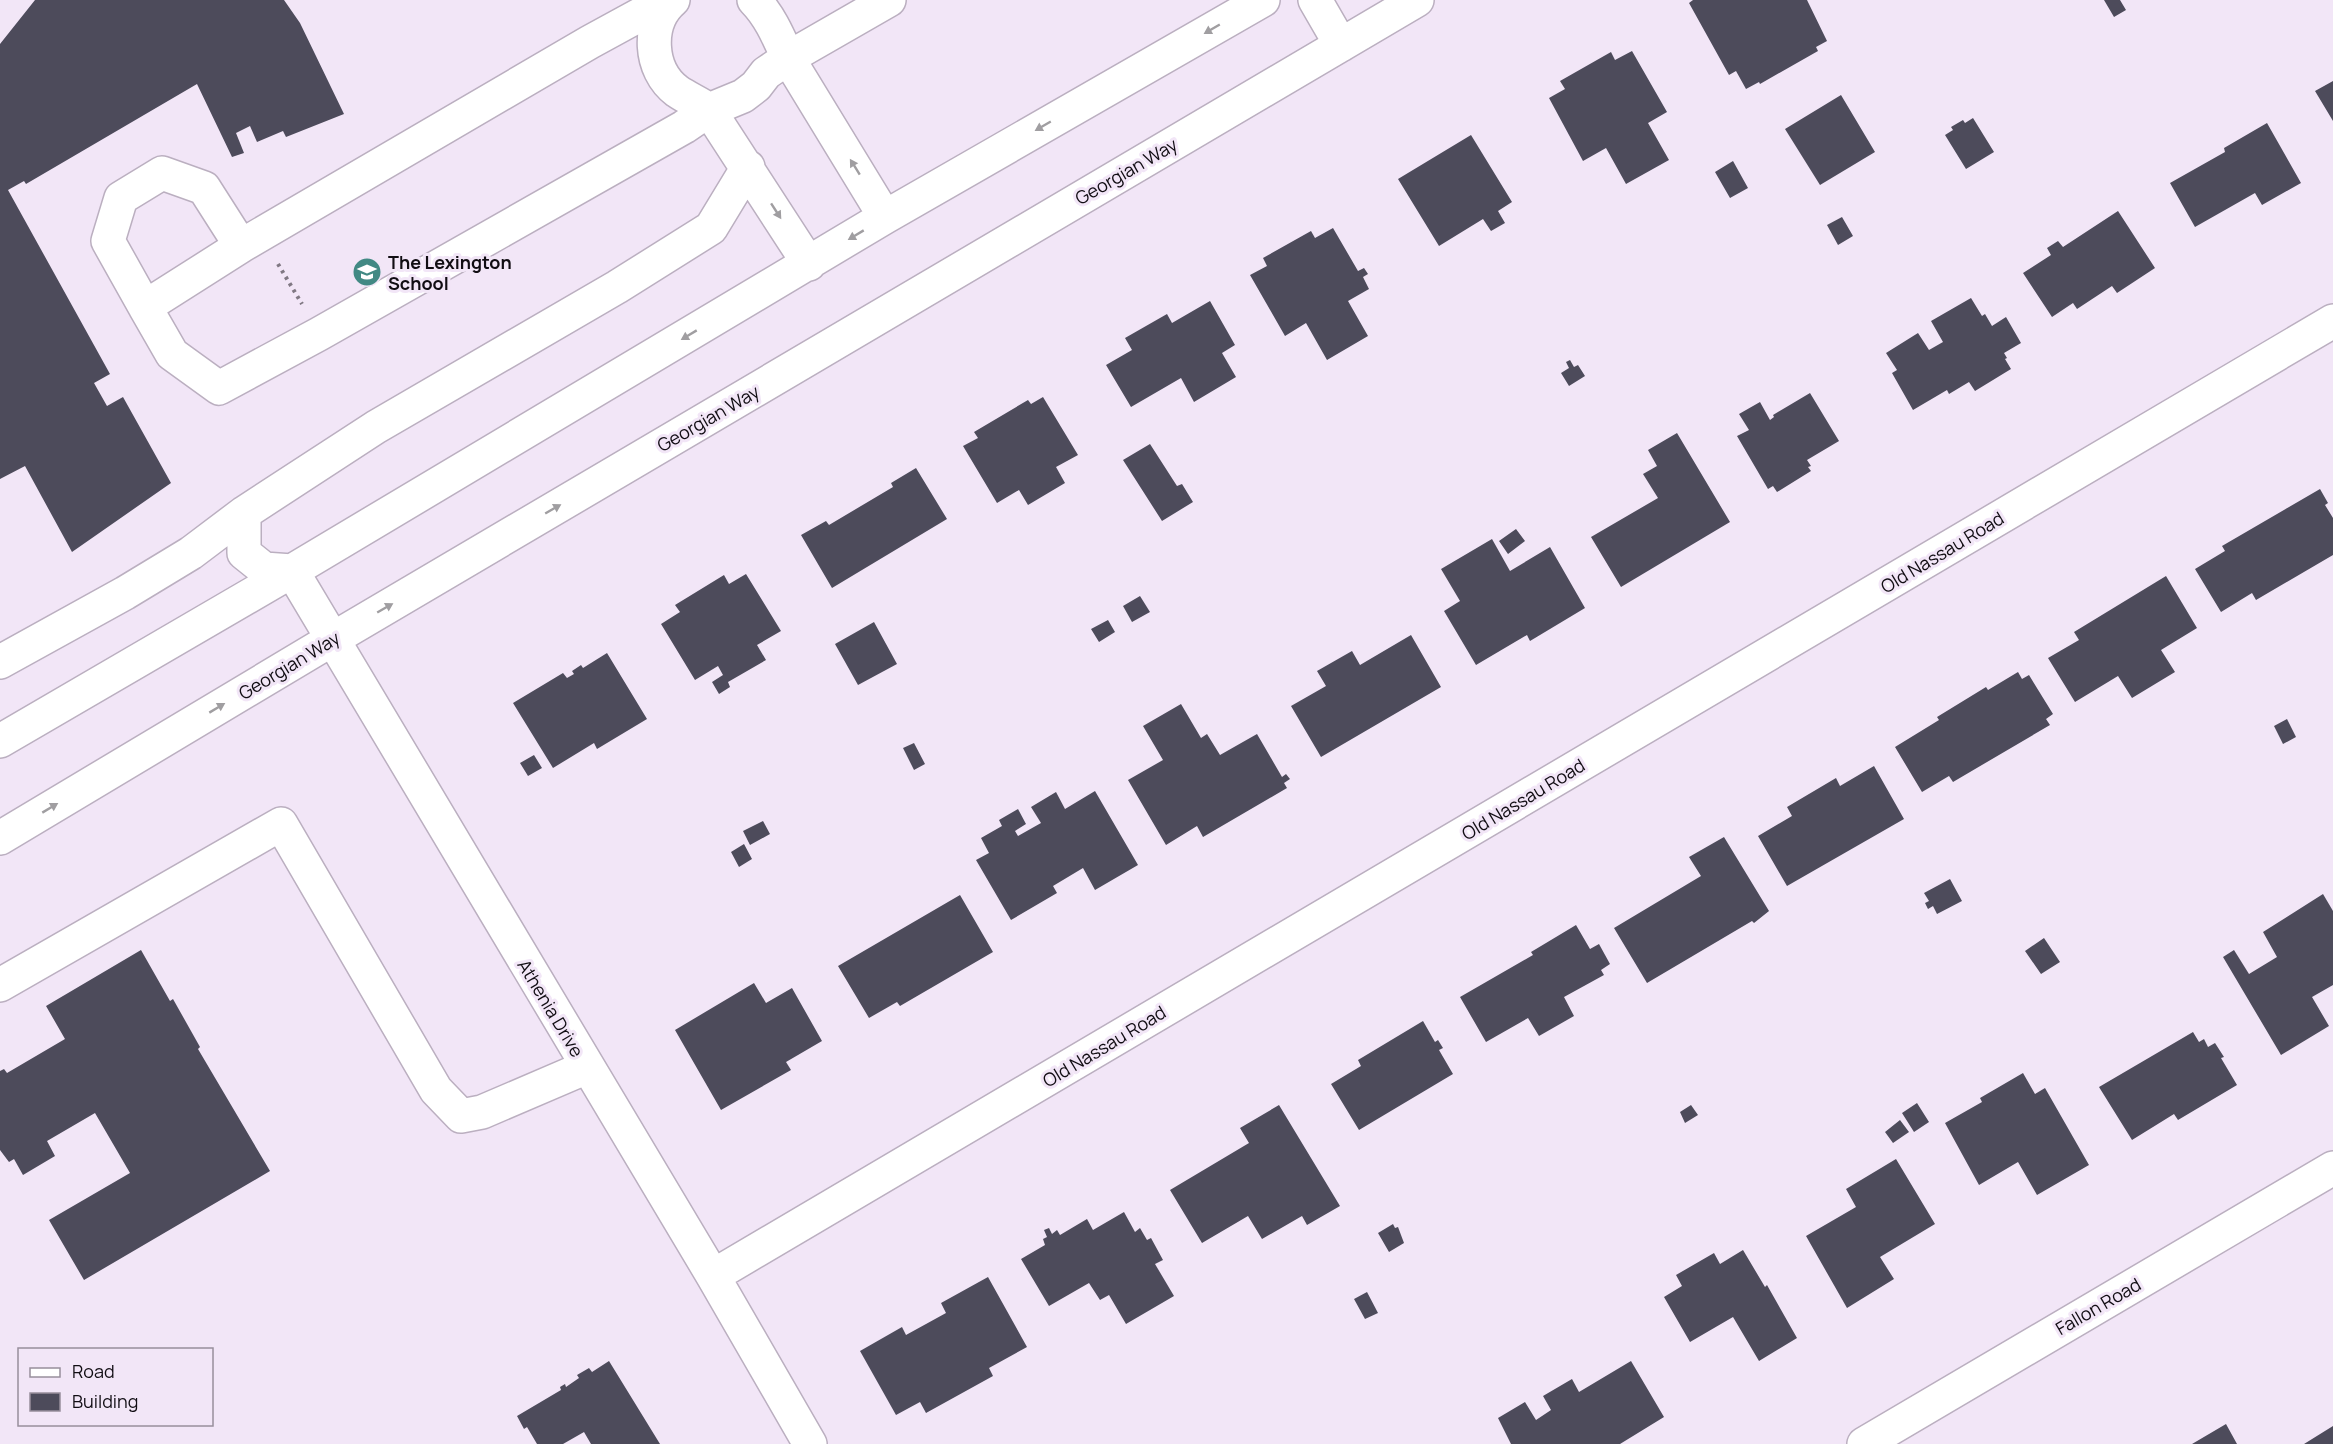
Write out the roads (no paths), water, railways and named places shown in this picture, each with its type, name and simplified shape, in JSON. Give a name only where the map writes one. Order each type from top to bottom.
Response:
[{"type":"street","points":[[145,307],[241,246],[590,42],[668,0]]},
{"type":"street","points":[[673,0],[667,5],[658,21],[653,40],[656,58],[663,76],[676,90],[709,110],[809,264]]},
{"type":"street","points":[[754,0],[761,7],[788,58],[885,217]]},
{"type":"street","points":[[241,246],[204,188],[162,173],[121,198],[108,241],[172,354],[219,388],[330,328],[684,127],[709,110],[743,96],[756,86],[766,73],[788,58],[889,0]]},
{"type":"street","points":[[0,741],[292,572],[885,217],[1263,0]]},
{"type":"street","points":[[1315,0],[1341,45]]},
{"type":"street","name":"Georgian Way","points":[[0,838],[331,640],[1417,0]]},
{"type":"street","points":[[6,657],[125,593],[191,553],[244,513],[376,427],[617,287],[711,228],[748,167]]},
{"type":"street","name":"Old Nassau Road","points":[[713,1276],[2333,321]]},
{"type":"street","points":[[244,513],[244,553],[264,569],[292,572]]},
{"type":"street","name":"Athenia Drive","points":[[292,572],[713,1276],[810,1444]]},
{"type":"street","points":[[0,985],[280,824],[436,1090],[461,1116],[482,1112],[586,1067]]},
{"type":"street","name":"Fallon Road","points":[[1864,1444],[2333,1168]]},
{"type":"place","name":"The Lexington School","points":[[367,272]]}]
